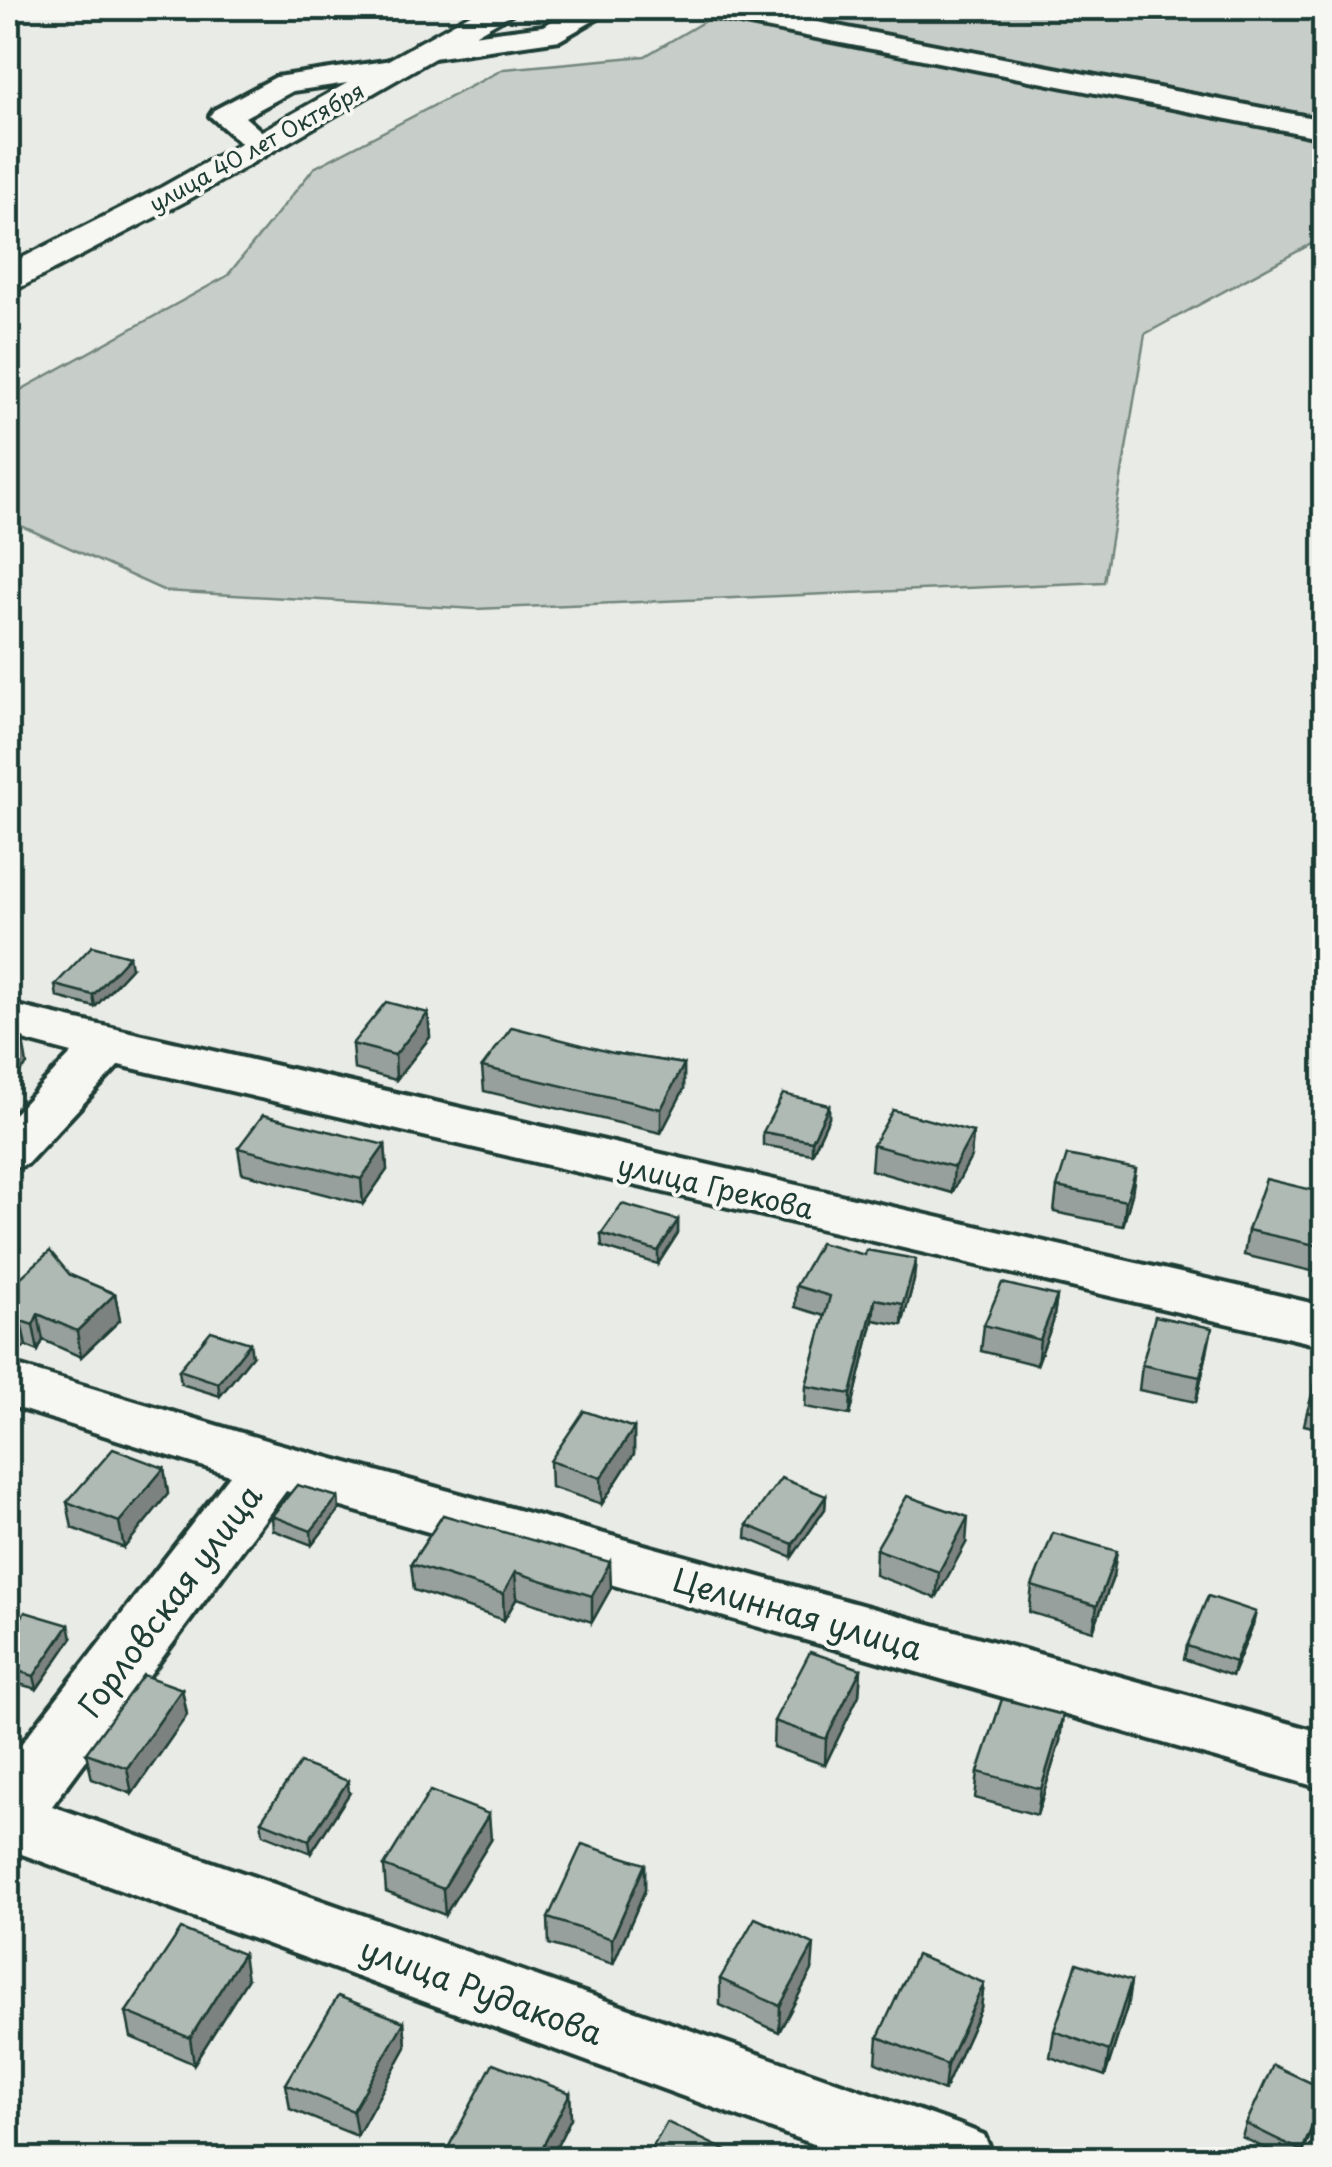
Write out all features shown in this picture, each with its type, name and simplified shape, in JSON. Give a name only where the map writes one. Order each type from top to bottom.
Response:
[{"type":"main road","name":"улица 40 лет Октября","points":[[8,279],[174,194],[426,50],[462,20],[501,8]]},
{"type":"street","points":[[426,50],[550,34],[595,8]]},
{"type":"street","points":[[704,8],[1324,130]]},
{"type":"street","points":[[261,144],[226,116],[286,83],[392,69]]},
{"type":"street","name":"улица Грекова","points":[[8,1020],[1324,1326]]},
{"type":"street","points":[[8,1152],[108,1046]]},
{"type":"street","name":"Горловская улица","points":[[8,1384],[272,1465],[8,1812]]},
{"type":"street","name":"Целинная улица","points":[[272,1465],[1324,1761]]},
{"type":"street","name":"улица Рудакова","points":[[8,1820],[957,2160]]},
{"type":"shaded area","points":[[727,8],[1324,8],[1324,237],[1145,334],[1104,582],[476,609],[165,591],[8,520],[8,397],[227,276],[314,168],[504,69],[645,56]]},
{"type":"building","points":[[92,946],[129,956],[93,995],[55,985]]},
{"type":"building","points":[[386,1002],[428,1013],[395,1055],[352,1044]]},
{"type":"building","points":[[512,1027],[613,1053],[684,1064],[661,1109],[482,1067]]},
{"type":"building","points":[[8,1035],[23,1040],[8,1055]]},
{"type":"building","points":[[783,1094],[829,1105],[812,1141],[763,1132]]},
{"type":"building","points":[[893,1110],[973,1132],[954,1167],[873,1145]]},
{"type":"building","points":[[263,1115],[385,1145],[361,1179],[238,1148]]},
{"type":"building","points":[[1067,1155],[1136,1169],[1126,1201],[1057,1187]]},
{"type":"building","points":[[1266,1179],[1320,1192],[1316,1205],[1324,1207],[1324,1247],[1248,1230]]},
{"type":"building","points":[[622,1204],[678,1220],[658,1251],[601,1234]]},
{"type":"building","points":[[820,1243],[865,1255],[866,1250],[916,1259],[903,1304],[875,1299],[851,1394],[806,1386],[830,1296],[796,1286]]},
{"type":"building","points":[[50,1251],[70,1275],[115,1294],[77,1331],[38,1314],[33,1325],[21,1321],[8,1331],[8,1285]]},
{"type":"building","points":[[1002,1283],[1057,1296],[1040,1340],[984,1325]]},
{"type":"building","points":[[1155,1316],[1212,1328],[1200,1377],[1142,1365]]},
{"type":"building","points":[[211,1331],[250,1343],[218,1383],[179,1370]]},
{"type":"building","points":[[1320,1367],[1324,1368],[1324,1416],[1307,1412]]},
{"type":"building","points":[[584,1411],[634,1428],[601,1478],[550,1461]]},
{"type":"building","points":[[113,1449],[164,1468],[119,1522],[67,1502]]},
{"type":"building","points":[[781,1478],[826,1496],[793,1544],[747,1525]]},
{"type":"building","points":[[297,1485],[338,1497],[311,1531],[272,1516]]},
{"type":"building","points":[[907,1496],[968,1517],[939,1572],[876,1549]]},
{"type":"building","points":[[443,1515],[610,1562],[592,1596],[515,1572],[503,1594],[411,1564]]},
{"type":"building","points":[[1053,1533],[1117,1551],[1097,1606],[1032,1586]]},
{"type":"building","points":[[1208,1596],[1256,1612],[1235,1662],[1187,1646]]},
{"type":"building","points":[[25,1612],[69,1625],[34,1676],[8,1668],[8,1638]]},
{"type":"building","points":[[810,1652],[861,1669],[826,1739],[774,1721]]},
{"type":"building","points":[[143,1675],[182,1689],[127,1768],[86,1753]]},
{"type":"building","points":[[1002,1699],[1063,1715],[1041,1789],[978,1772]]},
{"type":"building","points":[[300,1763],[348,1781],[309,1840],[261,1821]]},
{"type":"building","points":[[430,1791],[489,1814],[443,1889],[384,1866]]},
{"type":"building","points":[[582,1844],[645,1864],[612,1939],[548,1918]]},
{"type":"building","points":[[755,1918],[814,1944],[780,2006],[720,1979]]},
{"type":"building","points":[[181,1929],[243,1954],[190,2038],[126,2012]]},
{"type":"building","points":[[916,1955],[984,1983],[947,2065],[878,2037]]},
{"type":"building","points":[[1077,1963],[1131,1981],[1109,2051],[1054,2031]]},
{"type":"building","points":[[338,1996],[404,2022],[353,2111],[286,2084]]},
{"type":"building","points":[[493,2063],[570,2093],[536,2160],[470,2160],[447,2150]]},
{"type":"building","points":[[1273,2065],[1324,2089],[1302,2151],[1246,2124]]},
{"type":"building","points":[[667,2122],[731,2153],[728,2160],[645,2160]]}]
